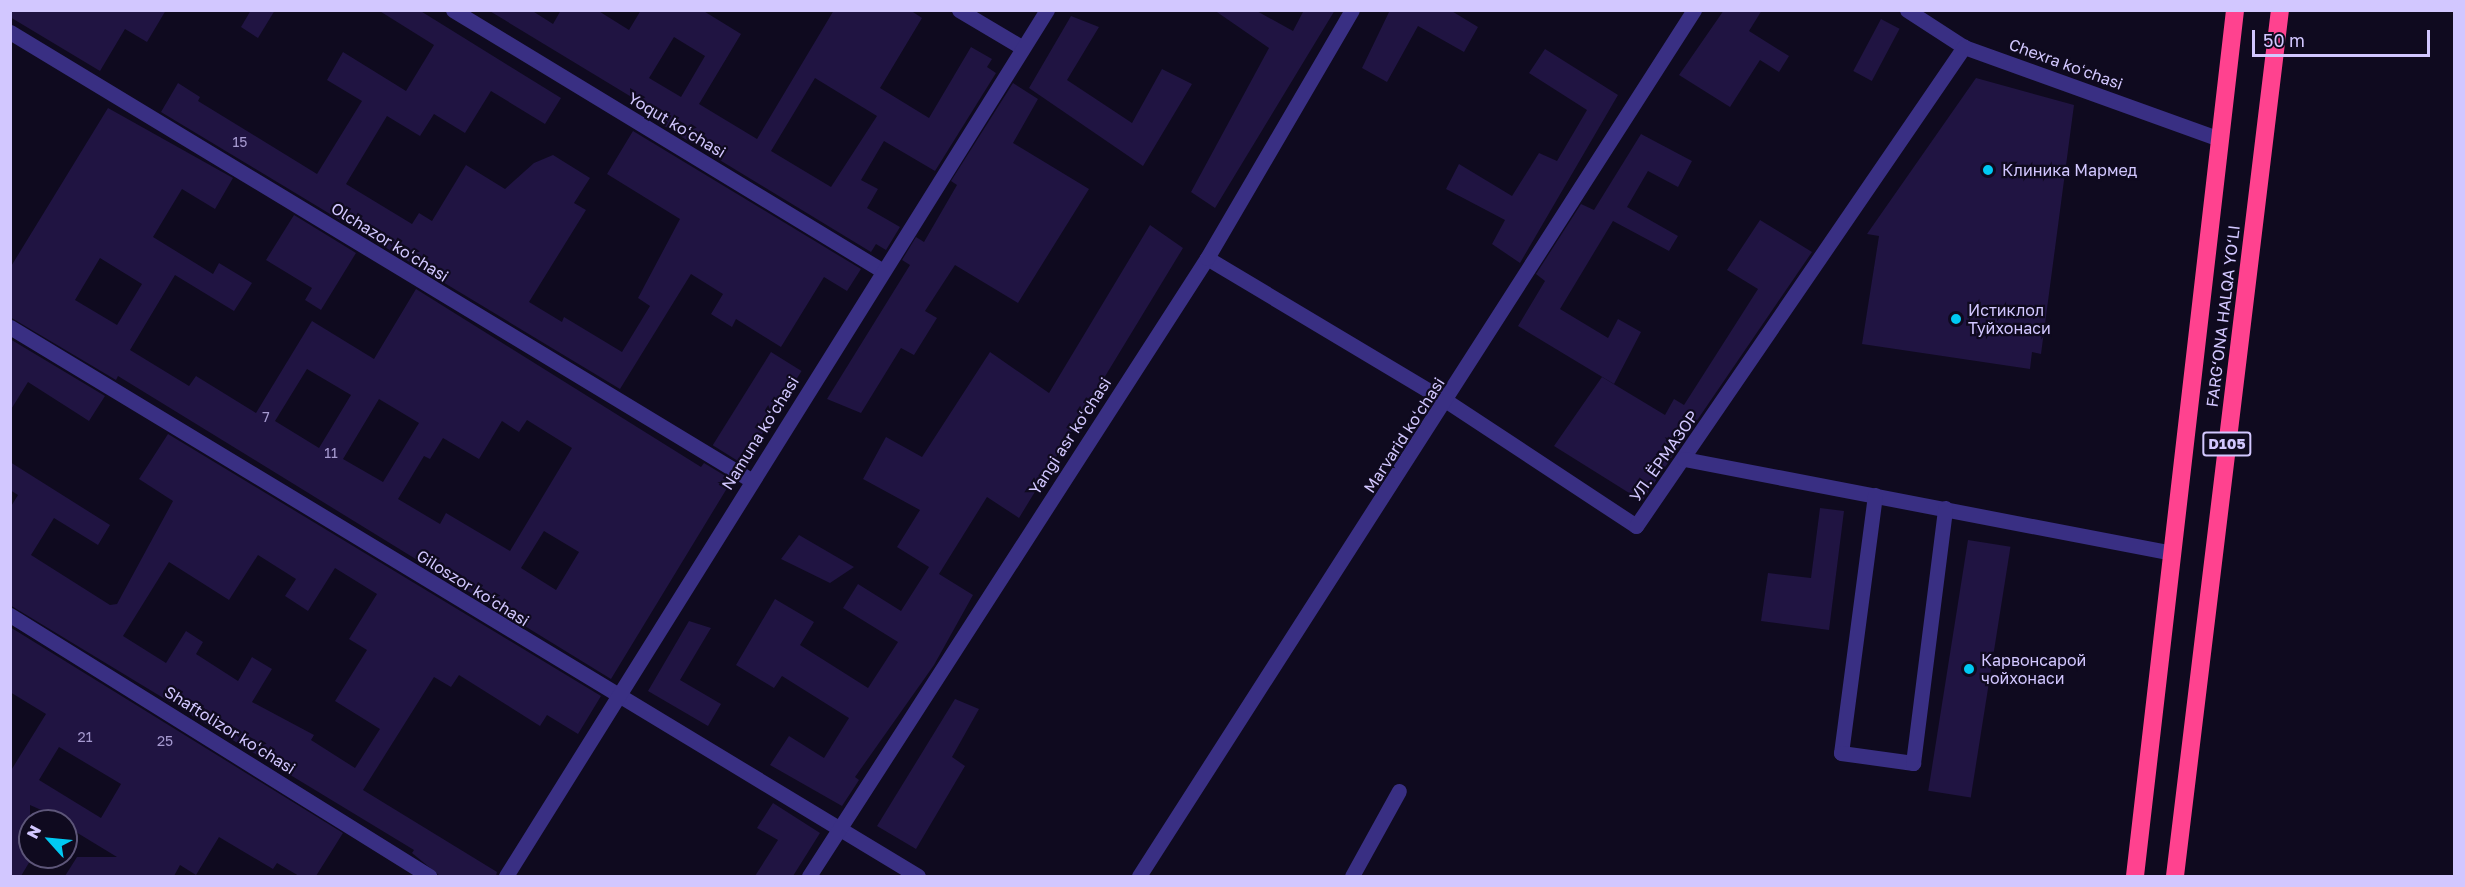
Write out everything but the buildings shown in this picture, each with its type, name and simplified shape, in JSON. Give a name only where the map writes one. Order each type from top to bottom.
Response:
[{"type":"highway","name":"FARG‘ONA HALQA YO‘LI","points":[[2135,876],[2235,10]]},
{"type":"highway","name":"FARG‘ONA HALQA YO‘LI","points":[[2175,876],[2280,10]]},
{"type":"street","name":"Yoqut koʻchasi","points":[[453,10],[883,271]]},
{"type":"street","points":[[959,10],[1023,48]]},
{"type":"street","name":"Namuna koʻchasi","points":[[506,876],[620,700],[751,480],[1047,10]]},
{"type":"street","name":"Yangi asr koʻchasi","points":[[809,876],[1207,258],[1352,10]]},
{"type":"street","name":"Marvarid koʻchasi","points":[[1139,876],[1448,402],[1694,10]]},
{"type":"street","name":"Chexra koʻchasi","points":[[1907,10],[1964,47],[2220,139]]},
{"type":"street","name":"Olchazor koʻchasi","points":[[10,32],[751,480]]},
{"type":"street","name":"УЛ. ЁРМАЗОР","points":[[1207,258],[1448,402],[1636,526],[1964,47]]},
{"type":"street","name":"Giloszor koʻchasi","points":[[10,327],[620,700],[918,876]]},
{"type":"street","points":[[1684,459],[2172,553]]},
{"type":"street","points":[[1875,495],[1841,753],[1913,763],[1945,508]]},
{"type":"street","name":"Shaftolizor koʻchasi","points":[[10,615],[430,876]]},
{"type":"street","points":[[1352,876],[1399,791]]},
{"type":"place","name":"Клиника Мармед","points":[[1988,170]]},
{"type":"place","name":"Истиклол Туйхонаси","points":[[1956,319]]},
{"type":"place","name":"Карвонсарой чойхонаси","points":[[1969,669]]}]
